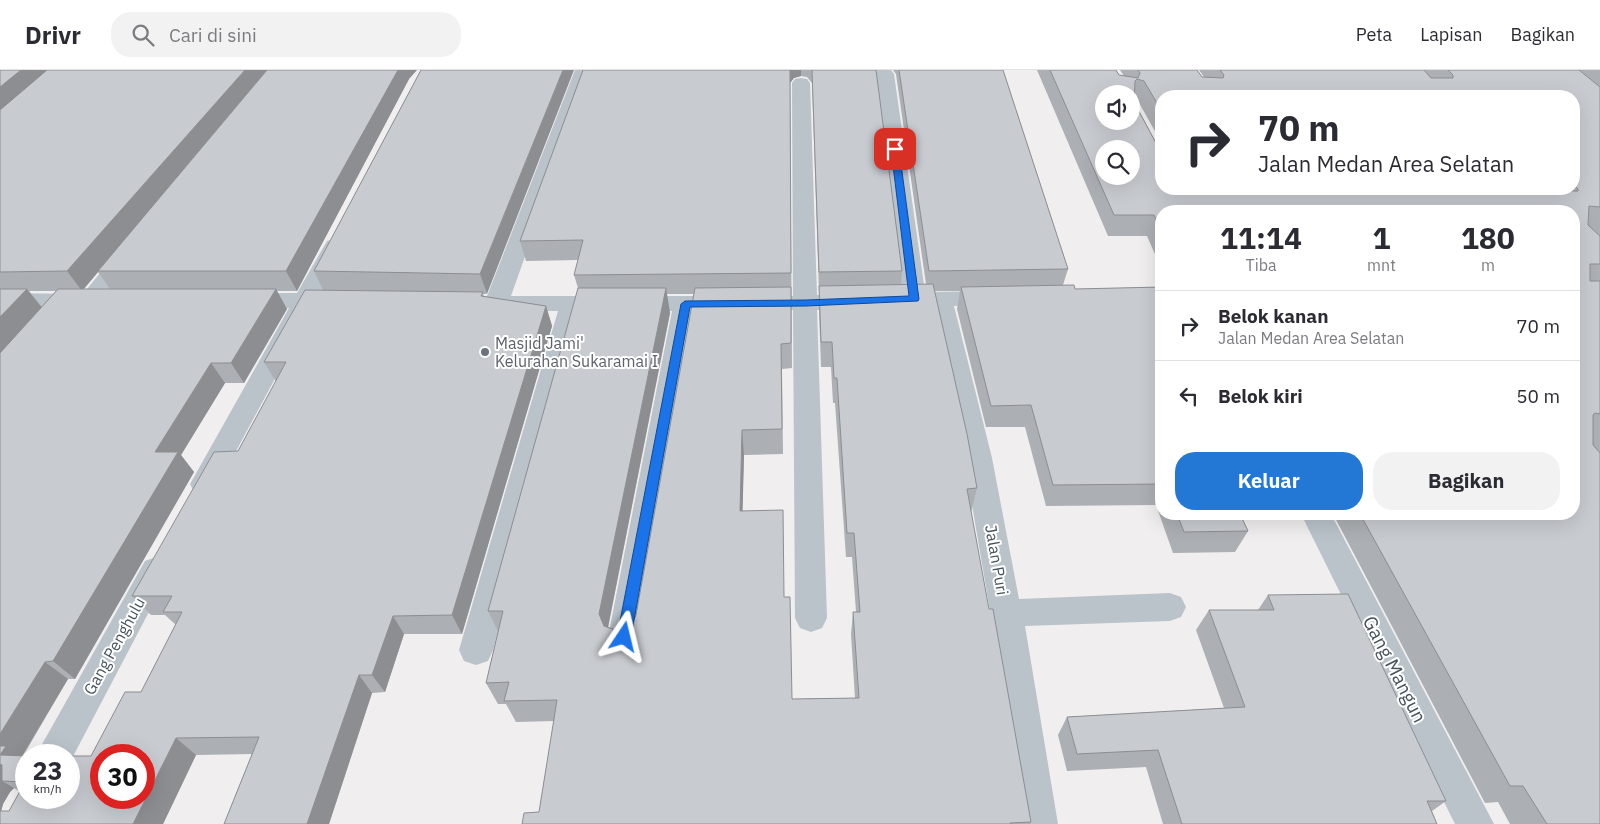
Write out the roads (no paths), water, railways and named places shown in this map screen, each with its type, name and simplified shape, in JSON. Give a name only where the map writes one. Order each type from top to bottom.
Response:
[{"type":"street","points":[[583,70],[487,304],[806,303],[1018,298]]},
{"type":"street","name":"Jalan Puri","points":[[882,70],[885,74],[928,299],[978,458],[1006,613],[1039,824]]},
{"type":"street","points":[[801,83],[811,618]]},
{"type":"street","points":[[192,506],[343,230]]},
{"type":"street","points":[[46,323],[77,301],[144,234]]},
{"type":"street","points":[[0,300],[118,301]]},
{"type":"street","points":[[227,300],[354,301]]},
{"type":"street","points":[[476,650],[572,304]]},
{"type":"street","points":[[624,637],[685,304]]},
{"type":"street","name":"Gang Mangun","points":[[1319,520],[1474,824]]},
{"type":"street","name":"Gang Penghulu","points":[[60,744],[168,549]]},
{"type":"street","points":[[1006,613],[1170,607]]},
{"type":"place","name":"Masjid Jami' Kelurahan Sukaramai I","points":[[485,352]]}]
